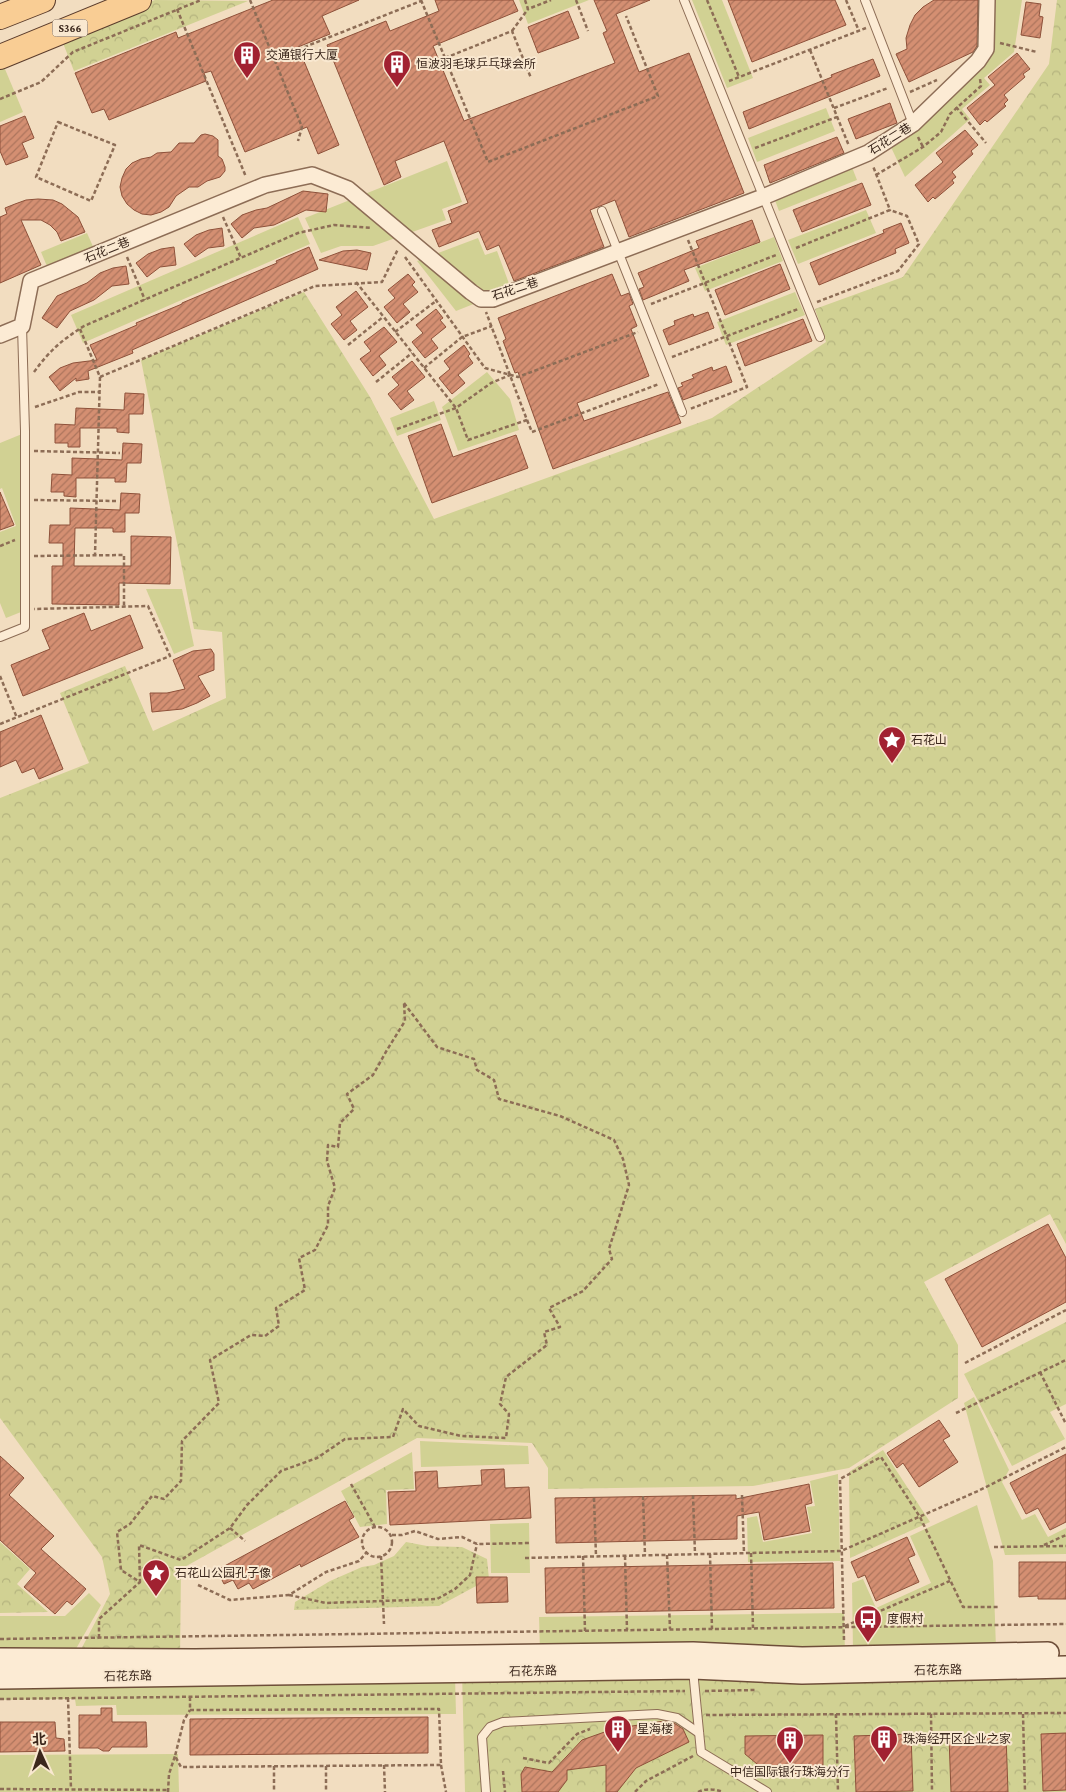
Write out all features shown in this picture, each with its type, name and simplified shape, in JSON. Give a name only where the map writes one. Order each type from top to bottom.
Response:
[{"type":"main road","points":[[4,13],[42,0]]},
{"type":"main road","name":"S366","points":[[0,57],[139,0]]},
{"type":"main road","name":"石花东路","points":[[0,1659],[195,1660],[693,1653],[802,1658],[1066,1653]]},
{"type":"main road","name":"石花东路","points":[[0,1678],[190,1686],[692,1668],[802,1673],[1066,1667]]},
{"type":"street","name":"石花二巷","points":[[22,326],[31,281],[251,190],[265,185],[312,175],[348,189],[481,299],[493,299],[763,198],[868,153],[913,124],[978,61],[986,49],[987,0]]},
{"type":"street","points":[[0,335],[22,326]]},
{"type":"lane","points":[[684,0],[820,337]]},
{"type":"lane","points":[[866,0],[913,124]]},
{"type":"lane","points":[[602,211],[682,412]]},
{"type":"lane","points":[[0,637],[25,627],[25,451],[22,326]]},
{"type":"lane","points":[[692,1668],[701,1752],[767,1792]]},
{"type":"lane","points":[[486,1792],[482,1737],[490,1727],[503,1722],[657,1714],[677,1718],[699,1733]]},
{"type":"path","points":[[0,99],[41,82],[73,52],[201,0]]},
{"type":"path","points":[[250,0],[302,127],[298,141]]},
{"type":"path","points":[[274,59],[421,0],[488,162],[658,96],[626,16]]},
{"type":"path","points":[[525,0],[528,9]]},
{"type":"path","points":[[445,58],[512,31],[528,9],[551,0]]},
{"type":"path","points":[[576,0],[588,31]]},
{"type":"path","points":[[707,0],[738,78]]},
{"type":"path","points":[[846,0],[859,31]]},
{"type":"path","points":[[177,10],[251,190]]},
{"type":"path","points":[[718,86],[875,25]]},
{"type":"path","points":[[512,31],[531,78]]},
{"type":"path","points":[[986,40],[1037,52]]},
{"type":"path","points":[[810,50],[854,159]]},
{"type":"path","points":[[876,175],[922,147],[942,132],[950,114],[980,86],[978,61]]},
{"type":"path","points":[[834,108],[898,84]]},
{"type":"path","points":[[956,107],[986,143]]},
{"type":"path","points":[[744,152],[837,117]]},
{"type":"path","points":[[58,122],[115,145],[91,201],[36,177],[58,122]]},
{"type":"path","points":[[218,204],[241,258]]},
{"type":"path","points":[[24,388],[28,378],[44,358],[62,340],[80,329],[298,233],[334,225],[369,228],[404,236]]},
{"type":"path","points":[[682,412],[747,387],[683,227]]},
{"type":"path","points":[[122,244],[145,300]]},
{"type":"path","points":[[100,377],[315,286],[356,282],[382,282],[398,248],[484,368],[518,377],[648,328]]},
{"type":"path","points":[[356,282],[456,408],[468,440],[528,420]]},
{"type":"path","points":[[481,299],[532,432],[669,380]]},
{"type":"path","points":[[395,332],[436,300]]},
{"type":"path","points":[[348,345],[383,317]]},
{"type":"path","points":[[424,368],[462,337],[492,326]]},
{"type":"path","points":[[80,329],[100,377],[95,556]]},
{"type":"path","points":[[376,382],[412,353]]},
{"type":"path","points":[[397,428],[456,408],[491,383],[510,375]]},
{"type":"path","points":[[24,411],[79,392],[100,392]]},
{"type":"path","points":[[25,451],[120,453]]},
{"type":"path","points":[[25,500],[118,501]]},
{"type":"path","points":[[0,546],[25,536]]},
{"type":"path","points":[[25,556],[124,555],[124,607]]},
{"type":"path","points":[[0,724],[170,656],[148,606],[25,609]]},
{"type":"path","points":[[0,676],[17,718]]},
{"type":"path","points":[[99,1638],[99,1619],[140,1582],[140,1545],[181,1560],[230,1528],[247,1505],[281,1472],[317,1458],[345,1439],[393,1437],[403,1409],[419,1426],[460,1436],[506,1438],[510,1414],[500,1404],[506,1377],[547,1344],[544,1332],[560,1327],[549,1308],[583,1291],[612,1258],[609,1248],[630,1185],[624,1159],[614,1140],[560,1116],[499,1099],[494,1080],[477,1070],[474,1059],[437,1047],[404,1003],[405,1021],[373,1075],[347,1094],[354,1109],[340,1123],[338,1147],[328,1145],[327,1161],[335,1188],[328,1206],[328,1225],[315,1250],[299,1258],[305,1290],[276,1308],[279,1326],[265,1336],[251,1335],[210,1360],[219,1402],[182,1441],[181,1481],[164,1499],[152,1496],[130,1524],[118,1532],[121,1570],[140,1582]]},
{"type":"path","points":[[965,1363],[1066,1310]]},
{"type":"path","points":[[956,1413],[1066,1360]]},
{"type":"path","points":[[1040,1372],[1066,1424]]},
{"type":"path","points":[[525,1558],[842,1551],[978,1491],[1066,1447]]},
{"type":"path","points":[[844,1657],[840,1478],[881,1457],[920,1516],[964,1608],[999,1607]]},
{"type":"path","points":[[351,1484],[375,1527]]},
{"type":"path","points":[[693,1495],[695,1554]]},
{"type":"path","points":[[742,1495],[744,1553]]},
{"type":"path","points":[[643,1496],[645,1555]]},
{"type":"path","points":[[594,1498],[596,1556]]},
{"type":"path","points":[[392,1535],[390,1550],[381,1556],[371,1556],[362,1544],[366,1531],[375,1527],[384,1528],[392,1535],[402,1535],[414,1530],[438,1538],[462,1537],[477,1544],[531,1543]]},
{"type":"path","points":[[230,1528],[245,1541]]},
{"type":"path","points":[[1043,1546],[1066,1535]]},
{"type":"path","points":[[198,1585],[230,1600],[289,1595],[326,1603],[438,1599],[455,1589],[470,1575],[477,1544]]},
{"type":"path","points":[[994,1547],[1066,1546]]},
{"type":"path","points":[[289,1595],[326,1572],[360,1560],[367,1552]]},
{"type":"path","points":[[751,1553],[753,1628]]},
{"type":"path","points":[[710,1554],[712,1629]]},
{"type":"path","points":[[667,1555],[670,1630]]},
{"type":"path","points":[[381,1556],[384,1624]]},
{"type":"path","points":[[584,1556],[585,1631]]},
{"type":"path","points":[[625,1556],[627,1630]]},
{"type":"path","points":[[844,1626],[950,1580]]},
{"type":"path","points":[[0,1639],[1066,1624]]},
{"type":"path","points":[[0,1789],[168,1791],[169,1774],[184,1720],[190,1710],[190,1686]]},
{"type":"path","points":[[0,1699],[68,1698],[190,1686],[763,1690]]},
{"type":"path","points":[[68,1698],[71,1790]]},
{"type":"path","points":[[190,1710],[439,1709],[441,1765],[446,1792]]},
{"type":"path","points":[[698,1715],[1066,1713]]},
{"type":"path","points":[[836,1714],[838,1792]]},
{"type":"path","points":[[932,1714],[932,1792]]},
{"type":"path","points":[[1023,1714],[1025,1792]]},
{"type":"path","points":[[523,1758],[549,1764],[577,1734],[592,1728]]},
{"type":"path","points":[[635,1792],[646,1780],[701,1752]]},
{"type":"path","points":[[175,1756],[181,1767],[441,1765]]},
{"type":"path","points":[[274,1766],[274,1792]]},
{"type":"path","points":[[326,1766],[326,1792]]},
{"type":"path","points":[[384,1766],[385,1792]]},
{"type":"path","points":[[503,1772],[505,1792]]},
{"type":"path","points":[[698,1792],[716,1789],[723,1792]]},
{"type":"path","points":[[36,1790],[41,1792]]},
{"type":"green space","points":[[155,0],[248,1],[74,71],[61,38]]},
{"type":"green space","points":[[519,0],[589,0],[528,24]]},
{"type":"green space","points":[[692,0],[722,0],[753,78],[727,88]]},
{"type":"green space","points":[[992,0],[1022,0],[1014,52],[984,78],[990,85],[962,109],[970,119],[905,177],[890,145],[984,63]]},
{"type":"green space","points":[[1057,0],[1066,0],[1066,1244],[1050,1214],[924,1282],[958,1345],[958,1398],[849,1468],[753,1486],[548,1489],[548,1468],[532,1443],[417,1438],[181,1569],[180,1660],[76,1659],[110,1594],[102,1557],[0,1418],[0,798],[89,763],[60,693],[125,666],[153,731],[226,698],[222,632],[194,629],[141,360],[304,292],[370,397],[434,519],[712,418],[826,342],[815,309],[903,277],[1049,64]]},
{"type":"green space","points":[[2,62],[23,112],[0,122],[0,63]]},
{"type":"green space","points":[[826,108],[835,131],[757,162],[748,138]]},
{"type":"green space","points":[[848,157],[857,180],[779,211],[770,187]]},
{"type":"green space","points":[[447,161],[462,202],[442,209],[446,220],[373,246],[341,246],[321,253],[305,218]]},
{"type":"green space","points":[[866,210],[876,233],[798,264],[788,240]]},
{"type":"green space","points":[[298,217],[310,244],[83,343],[71,315]]},
{"type":"green space","points":[[87,233],[95,251],[49,271],[41,252]]},
{"type":"green space","points":[[774,237],[783,261],[705,291],[695,268]]},
{"type":"green space","points":[[478,238],[485,255],[497,251],[511,289],[456,311],[417,261]]},
{"type":"green space","points":[[795,292],[805,315],[726,345],[717,322]]},
{"type":"green space","points":[[487,372],[510,399],[519,430],[458,451],[442,407]]},
{"type":"green space","points":[[434,401],[441,420],[397,436],[390,418]]},
{"type":"green space","points":[[22,434],[21,612],[6,618],[0,603],[0,532],[16,526],[2,488],[0,489],[0,443]]},
{"type":"green space","points":[[146,589],[182,589],[194,646],[174,654]]},
{"type":"green space","points":[[1066,1322],[1066,1404],[1050,1412],[1065,1439],[1012,1466],[964,1374]]},
{"type":"green space","points":[[974,1397],[1009,1470],[1002,1482],[1022,1520],[1035,1514],[1048,1537],[1066,1528],[1066,1554],[1005,1555],[964,1403]]},
{"type":"green space","points":[[420,1441],[528,1446],[529,1464],[421,1467]]},
{"type":"green space","points":[[883,1450],[930,1522],[850,1558],[849,1472]]},
{"type":"green space","points":[[412,1452],[414,1489],[386,1490],[387,1524],[360,1527],[341,1491]]},
{"type":"green space","points":[[838,1474],[840,1561],[748,1562],[747,1518],[757,1516],[763,1542],[812,1533],[807,1507],[815,1506],[810,1481]]},
{"type":"green space","points":[[977,1505],[993,1561],[996,1649],[853,1651],[852,1583],[863,1579],[876,1608],[931,1583],[910,1536]]},
{"type":"green space","points":[[529,1523],[530,1573],[491,1573],[490,1524]]},
{"type":"green space","points":[[0,1542],[30,1569],[17,1584],[48,1612],[0,1613]]},
{"type":"green space","points":[[406,1542],[427,1546],[462,1547],[487,1559],[489,1579],[439,1606],[294,1610],[295,1602],[330,1581],[394,1556]]},
{"type":"green space","points":[[89,1593],[101,1605],[73,1654],[0,1655],[0,1616],[65,1616]]},
{"type":"green space","points":[[844,1613],[845,1654],[540,1652],[539,1617]]},
{"type":"green space","points":[[1066,1668],[1066,1792],[465,1792],[462,1672]]},
{"type":"green space","points":[[455,1676],[456,1714],[117,1715],[116,1705],[76,1706],[75,1699],[0,1700],[0,1681]]},
{"type":"green space","points":[[178,1754],[179,1792],[0,1792],[0,1755]]},
{"type":"building","points":[[273,0],[359,0],[322,16],[330,34],[298,47],[339,145],[318,154],[307,127],[245,152],[211,71],[204,73],[206,81],[109,120],[104,109],[92,113],[75,73],[176,32],[178,38]]},
{"type":"building","points":[[435,0],[513,0],[518,11],[433,46],[464,121],[615,63],[603,33],[607,31],[594,0],[650,0],[616,14],[639,72],[689,53],[744,193],[629,237],[615,200],[590,210],[604,247],[514,281],[499,245],[487,250],[479,231],[439,247],[432,230],[452,223],[448,211],[468,203],[444,141],[395,161],[401,177],[384,185],[327,45],[386,21],[390,31],[439,11]]},
{"type":"building","points":[[728,0],[835,0],[846,25],[752,62]]},
{"type":"building","points":[[934,0],[978,0],[977,46],[973,52],[909,82],[896,54],[907,49],[906,38],[915,15]]},
{"type":"building","points":[[1026,2],[1041,4],[1039,16],[1043,17],[1040,38],[1021,35]]},
{"type":"building","points":[[568,11],[579,38],[538,53],[528,27]]},
{"type":"building","points":[[1017,53],[1030,69],[1023,74],[1025,77],[1004,95],[1008,100],[1004,104],[1006,106],[987,122],[985,120],[980,125],[967,108],[995,85],[988,77]]},
{"type":"building","points":[[873,59],[880,76],[749,129],[743,112]]},
{"type":"building","points":[[890,103],[897,123],[856,139],[848,119]]},
{"type":"building","points":[[25,116],[34,138],[22,143],[28,157],[6,165],[0,151],[0,126]]},
{"type":"building","points":[[965,130],[978,145],[971,151],[973,154],[952,172],[956,177],[952,180],[954,183],[935,199],[933,197],[928,202],[915,185],[943,162],[936,153]]},
{"type":"building","points":[[201,135],[213,136],[218,140],[218,156],[222,159],[225,167],[225,171],[220,177],[207,181],[198,187],[189,187],[176,196],[169,207],[151,215],[142,214],[127,204],[122,196],[120,187],[126,169],[132,163],[157,153],[171,152],[179,143],[194,143]]},
{"type":"building","points":[[837,137],[844,153],[770,183],[764,165]]},
{"type":"building","points":[[862,183],[871,205],[802,232],[793,210]]},
{"type":"building","points":[[303,191],[328,194],[326,212],[306,210],[274,225],[254,228],[242,238],[231,224],[242,215],[267,208]]},
{"type":"building","points":[[26,200],[53,200],[62,204],[78,217],[85,232],[61,241],[57,232],[41,220],[21,220],[41,265],[0,283],[0,217],[7,214],[5,208]]},
{"type":"building","points":[[752,220],[760,242],[684,270],[689,281],[643,300],[639,289],[644,287],[638,273],[699,248],[696,241]]},
{"type":"building","points":[[901,223],[909,243],[895,249],[896,253],[819,285],[810,263],[884,233],[883,230]]},
{"type":"building","points":[[222,228],[224,246],[208,248],[195,257],[184,244],[196,235]]},
{"type":"building","points":[[174,247],[176,265],[160,267],[147,277],[136,263],[148,254]]},
{"type":"building","points":[[309,247],[318,269],[132,350],[133,353],[88,371],[89,379],[76,381],[76,378],[60,391],[49,377],[60,368],[73,363],[97,360],[90,345],[137,325],[136,323],[277,263],[276,261]]},
{"type":"building","points":[[357,250],[371,253],[367,270],[319,260],[343,251]]},
{"type":"building","points":[[780,264],[790,289],[725,315],[715,290]]},
{"type":"building","points":[[126,266],[129,284],[112,286],[94,300],[70,311],[57,328],[42,318],[57,296],[87,283],[100,273]]},
{"type":"building","points":[[408,274],[415,282],[412,285],[418,292],[403,304],[410,312],[397,323],[384,307],[395,298],[388,290]]},
{"type":"building","points":[[612,274],[621,296],[629,293],[633,304],[629,306],[637,326],[631,329],[649,376],[577,403],[584,421],[668,392],[681,423],[553,469],[518,372],[515,373],[503,341],[506,339],[498,318]]},
{"type":"building","points":[[356,291],[368,307],[350,321],[357,330],[344,340],[331,324],[342,315],[336,307]]},
{"type":"building","points":[[436,309],[443,318],[440,320],[446,327],[431,339],[438,348],[425,358],[412,342],[423,333],[416,325]]},
{"type":"building","points":[[708,312],[714,328],[669,345],[663,330],[675,325],[674,321],[693,314],[694,317]]},
{"type":"building","points":[[803,319],[812,341],[745,366],[737,344]]},
{"type":"building","points":[[384,327],[397,342],[379,356],[386,365],[373,376],[360,359],[371,351],[364,342]]},
{"type":"building","points":[[464,345],[473,363],[458,375],[465,383],[452,394],[439,378],[450,369],[444,361]]},
{"type":"building","points":[[412,361],[425,377],[407,391],[414,400],[401,410],[388,394],[399,385],[392,377]]},
{"type":"building","points":[[726,366],[732,382],[683,400],[678,388],[683,386],[681,383],[694,378],[692,375],[712,367],[713,371]]},
{"type":"building","points":[[125,393],[144,394],[143,414],[129,414],[129,433],[117,432],[117,428],[80,428],[80,447],[68,447],[68,443],[55,443],[55,424],[75,425],[76,408],[124,410]]},
{"type":"building","points":[[441,424],[453,457],[516,435],[528,468],[432,503],[408,436]]},
{"type":"building","points":[[123,443],[142,444],[141,463],[127,463],[126,482],[115,482],[115,478],[76,478],[76,497],[64,496],[64,492],[51,492],[52,474],[72,475],[72,458],[122,460]]},
{"type":"building","points":[[0,492],[14,525],[0,530]]},
{"type":"building","points":[[121,493],[140,494],[139,513],[125,513],[125,532],[113,532],[113,528],[75,528],[74,566],[131,566],[131,536],[171,537],[170,584],[119,583],[119,605],[52,604],[52,566],[63,566],[63,543],[49,543],[50,525],[70,525],[70,508],[120,510]]},
{"type":"building","points":[[84,613],[91,631],[130,615],[143,648],[23,696],[11,665],[50,649],[42,630]]},
{"type":"building","points":[[211,649],[214,654],[214,670],[198,676],[210,696],[182,709],[152,712],[150,693],[167,693],[185,689],[173,660],[193,651]]},
{"type":"building","points":[[41,715],[63,769],[39,779],[34,768],[22,773],[16,760],[0,767],[0,732]]},
{"type":"building","points":[[1048,1224],[1066,1258],[1066,1302],[982,1347],[945,1279]]},
{"type":"building","points":[[939,1420],[950,1436],[943,1440],[958,1462],[919,1487],[903,1463],[897,1468],[887,1453]]},
{"type":"building","points":[[1066,1454],[1066,1522],[1050,1530],[1038,1508],[1026,1514],[1010,1483]]},
{"type":"building","points":[[0,1456],[24,1478],[9,1495],[54,1536],[41,1549],[86,1589],[72,1605],[67,1601],[55,1614],[24,1587],[36,1573],[0,1540]]},
{"type":"building","points":[[504,1469],[505,1488],[529,1487],[531,1518],[390,1525],[388,1492],[416,1491],[415,1472],[437,1471],[438,1488],[482,1485],[481,1470]]},
{"type":"building","points":[[809,1484],[812,1503],[805,1505],[810,1531],[764,1540],[759,1512],[737,1516],[737,1539],[556,1543],[555,1498],[736,1495],[736,1499]]},
{"type":"building","points":[[345,1501],[354,1517],[349,1520],[359,1537],[301,1567],[300,1564],[253,1589],[249,1583],[238,1589],[233,1580],[224,1584],[217,1570]]},
{"type":"building","points":[[907,1537],[915,1555],[908,1558],[919,1582],[876,1601],[865,1575],[858,1578],[851,1562]]},
{"type":"building","points":[[1019,1562],[1066,1562],[1066,1599],[1038,1599],[1038,1596],[1019,1597]]},
{"type":"building","points":[[833,1563],[834,1608],[546,1613],[545,1568]]},
{"type":"building","points":[[476,1577],[507,1577],[508,1602],[477,1603]]},
{"type":"building","points":[[101,1708],[112,1708],[112,1722],[146,1722],[147,1747],[112,1747],[109,1751],[103,1751],[98,1748],[79,1748],[79,1715],[101,1715]]},
{"type":"building","points":[[428,1717],[428,1753],[190,1755],[190,1719]]},
{"type":"building","name":"星海楼","points":[[664,1721],[674,1723],[683,1729],[689,1742],[636,1768],[617,1792],[606,1792],[606,1765],[567,1770],[567,1780],[558,1792],[522,1792],[521,1774],[525,1767],[552,1772],[582,1740],[613,1729]]},
{"type":"building","points":[[0,1722],[55,1722],[56,1738],[64,1739],[65,1751],[0,1752]]},
{"type":"building","points":[[1066,1733],[1066,1790],[1043,1791],[1041,1734]]},
{"type":"building","name":"珠海经开区企业之家","points":[[911,1734],[913,1791],[856,1792],[854,1736]]},
{"type":"building","name":"中信国际银行珠海分行","points":[[823,1735],[823,1773],[769,1774],[745,1754],[745,1736]]},
{"type":"building","points":[[1006,1735],[1008,1792],[951,1792],[949,1737]]},
{"type":"place","name":"交通银行大厦","points":[[247,79]]},
{"type":"place","name":"恒波羽毛球乒乓球会所","points":[[397,88]]},
{"type":"place","name":"石花山","points":[[892,764]]},
{"type":"place","name":"石花山公园孔子像","points":[[156,1597]]},
{"type":"place","name":"度假村","points":[[868,1643]]},
{"type":"place","name":"星海楼","points":[[618,1753]]},
{"type":"place","name":"珠海经开区企业之家","points":[[884,1763]]},
{"type":"place","name":"中信国际银行珠海分行","points":[[790,1764]]}]
